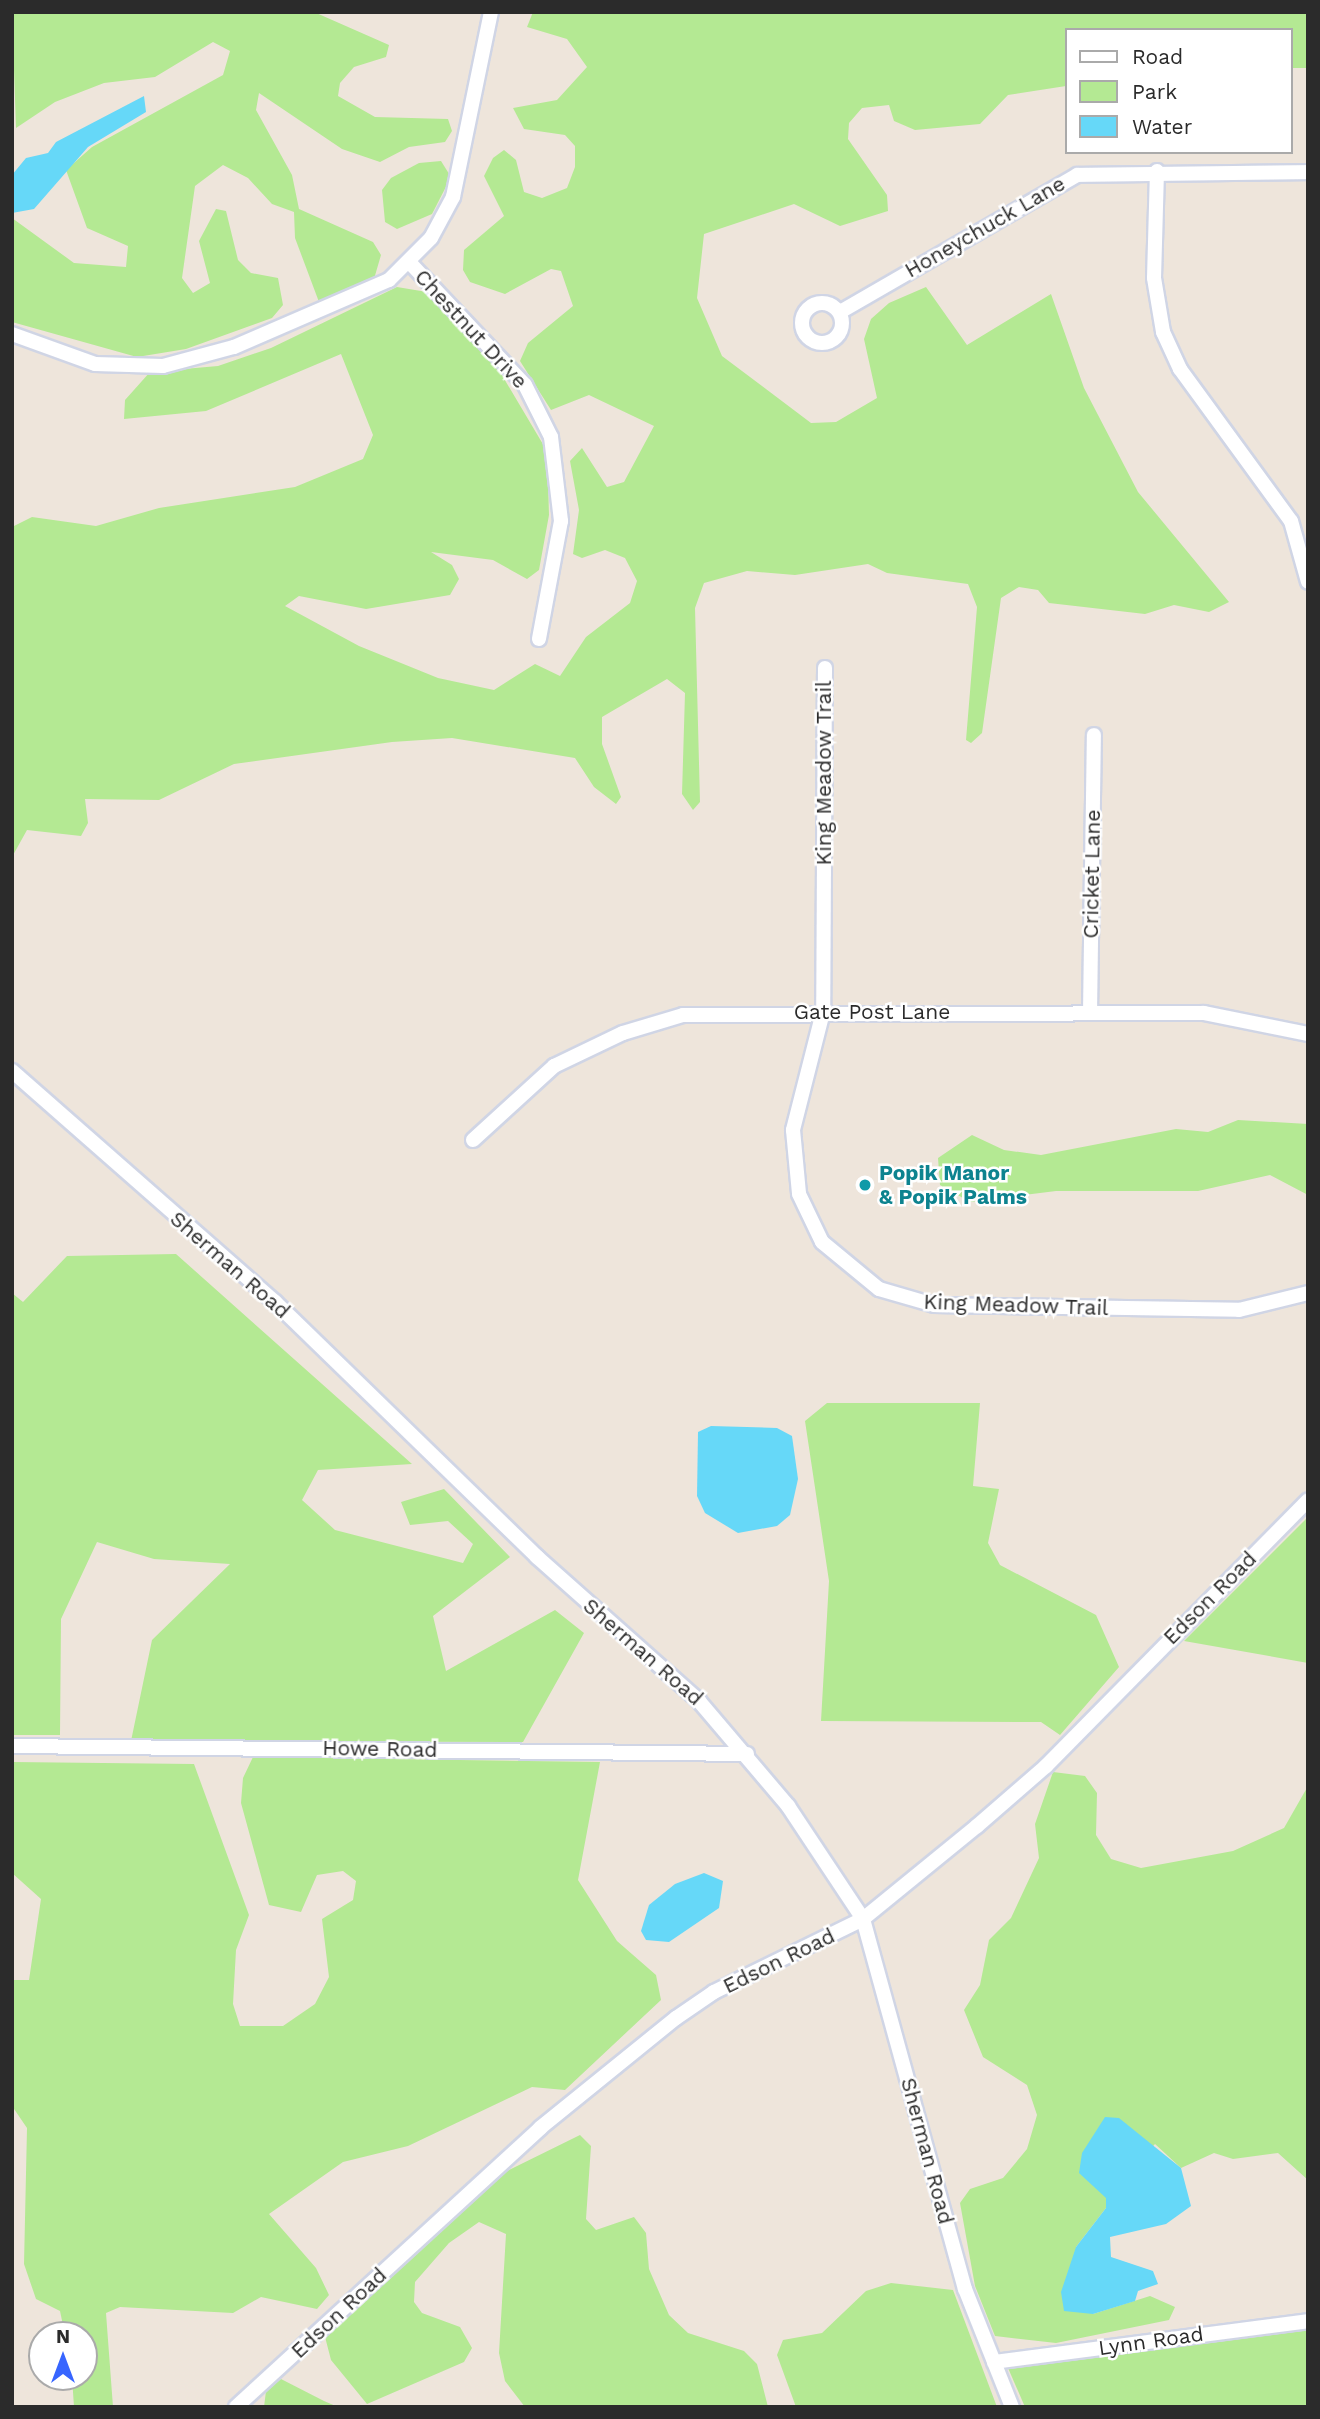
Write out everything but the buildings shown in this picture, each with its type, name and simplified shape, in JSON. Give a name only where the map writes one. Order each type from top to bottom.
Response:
[{"type":"street","points":[[12,334],[95,364],[175,364],[326,311],[411,264],[453,197],[491,12]]},
{"type":"street","name":"Honeychuck Lane","points":[[840,312],[1051,184],[1106,171],[1308,172]]},
{"type":"street","points":[[1157,172],[1154,278],[1165,339],[1291,522],[1308,582]]},
{"type":"street","name":"Chestnut Drive","points":[[411,264],[522,380],[551,437],[562,521],[539,639]]},
{"type":"street","name":"King Meadow Trail","points":[[825,668],[822,1012],[793,1130],[795,1173],[822,1242],[880,1289],[934,1305],[1239,1310],[1308,1293]]},
{"type":"street","name":"Cricket Lane","points":[[1090,1013],[1094,735]]},
{"type":"street","name":"Gate Post Lane","points":[[473,1140],[554,1066],[648,1023],[724,1012],[1226,1015],[1308,1034]]},
{"type":"street","name":"Sherman Road","points":[[12,1072],[275,1302],[537,1558],[699,1701],[747,1754],[863,1919],[965,2289],[1012,2407]]},
{"type":"street","name":"Edson Road","points":[[236,2407],[540,2128],[676,2018],[714,1992],[863,1919],[1046,1766],[1308,1500]]},
{"type":"street","name":"Howe Road","points":[[12,1746],[747,1754]]},
{"type":"street","name":"Lynn Road","points":[[993,2362],[1308,2321]]},
{"type":"green space","points":[[12,12],[314,12],[389,45],[386,57],[354,67],[340,83],[338,96],[375,117],[448,119],[452,131],[445,142],[409,147],[380,162],[342,149],[259,93],[256,110],[292,175],[299,209],[373,242],[381,255],[374,279],[319,302],[295,238],[294,212],[272,204],[248,178],[223,165],[195,186],[182,278],[193,293],[210,283],[199,241],[216,209],[226,211],[238,260],[251,273],[278,278],[283,305],[272,318],[186,349],[137,357],[12,322],[12,218],[74,263],[126,267],[128,246],[87,228],[66,170],[92,147],[223,75],[230,51],[213,42],[155,77],[104,83],[55,102],[16,128]]},
{"type":"green space","points":[[533,12],[1308,12],[1308,68],[1292,68],[1292,28],[1064,28],[1064,86],[1008,95],[980,124],[915,130],[894,121],[889,105],[862,108],[849,123],[848,139],[887,195],[888,211],[840,226],[794,204],[704,234],[697,298],[722,356],[811,423],[836,422],[877,398],[864,339],[871,319],[889,303],[926,287],[967,345],[1051,294],[1084,388],[1138,492],[1229,602],[1209,612],[1174,605],[1145,614],[1049,603],[1038,590],[1019,587],[1001,598],[982,733],[971,743],[966,740],[977,607],[968,584],[887,573],[868,564],[795,575],[747,571],[704,583],[695,608],[700,802],[693,810],[682,794],[685,693],[667,679],[602,717],[602,744],[621,797],[616,804],[594,787],[575,758],[452,738],[392,742],[234,764],[159,800],[85,799],[88,823],[81,836],[27,830],[12,857],[12,527],[32,517],[96,526],[159,508],[295,487],[363,459],[373,435],[341,354],[206,411],[124,419],[125,400],[150,372],[218,366],[271,348],[397,287],[427,292],[490,355],[547,451],[549,515],[539,570],[527,579],[493,560],[431,552],[452,565],[459,579],[450,595],[366,609],[299,596],[285,606],[359,646],[438,678],[494,690],[535,664],[560,676],[586,637],[630,603],[637,581],[625,558],[605,550],[582,558],[573,554],[579,510],[570,461],[582,448],[607,487],[624,482],[654,426],[589,395],[551,410],[520,361],[528,343],[573,306],[561,271],[551,269],[505,294],[470,282],[463,270],[464,250],[504,216],[484,176],[493,158],[504,150],[516,160],[524,192],[542,198],[567,188],[575,167],[575,146],[565,135],[524,129],[513,108],[557,100],[587,67],[567,39],[527,27]]},
{"type":"green space","points":[[441,161],[451,177],[432,214],[397,229],[385,222],[382,190],[391,178],[419,163]]},
{"type":"green space","points":[[1238,1120],[1308,1124],[1308,1195],[1270,1175],[1198,1191],[1056,1191],[970,1202],[940,1185],[938,1158],[972,1135],[1004,1150],[1041,1155],[1176,1129],[1208,1132]]},
{"type":"green space","points":[[176,1254],[412,1464],[318,1470],[302,1500],[335,1530],[463,1563],[473,1544],[448,1521],[410,1525],[401,1502],[444,1489],[510,1557],[433,1616],[446,1671],[555,1610],[584,1633],[523,1742],[131,1741],[152,1640],[230,1564],[154,1559],[97,1542],[61,1619],[60,1735],[12,1735],[12,1293],[23,1302],[67,1256]]},
{"type":"green space","points":[[827,1403],[980,1403],[973,1486],[999,1489],[988,1543],[1000,1565],[1096,1615],[1119,1667],[1060,1735],[1041,1722],[821,1721],[829,1581],[805,1421]]},
{"type":"green space","points":[[1308,1517],[1308,1663],[1184,1641]]},
{"type":"green space","points":[[253,1757],[600,1762],[578,1880],[617,1941],[656,1975],[661,2000],[565,2090],[532,2087],[408,2146],[343,2162],[269,2214],[316,2268],[329,2295],[317,2309],[261,2297],[233,2313],[120,2307],[106,2313],[113,2407],[74,2407],[73,2391],[98,2391],[98,2321],[62,2321],[60,2311],[36,2299],[24,2264],[27,2128],[12,2106],[12,1980],[29,1980],[41,1899],[12,1873],[12,1762],[194,1764],[249,1915],[236,1950],[233,2004],[240,2026],[283,2026],[315,2004],[329,1977],[322,1919],[353,1900],[356,1881],[343,1871],[317,1875],[301,1912],[269,1905],[241,1803],[243,1778]]},
{"type":"green space","points":[[1053,1772],[1085,1776],[1097,1793],[1096,1835],[1111,1859],[1141,1868],[1233,1851],[1284,1828],[1308,1786],[1308,2180],[1278,2153],[1233,2159],[1214,2153],[1181,2168],[1155,2144],[1106,2198],[1106,2208],[1076,2247],[1093,2314],[1150,2296],[1175,2307],[1169,2320],[1056,2343],[995,2336],[975,2286],[960,2203],[970,2189],[1003,2178],[1027,2149],[1037,2115],[1027,2085],[983,2057],[964,2010],[980,1985],[989,1940],[1011,1918],[1039,1858],[1035,1824]]},
{"type":"green space","points":[[580,2135],[591,2146],[586,2219],[596,2230],[634,2217],[646,2233],[649,2269],[669,2315],[688,2333],[744,2351],[757,2364],[768,2407],[525,2407],[505,2381],[499,2353],[506,2234],[479,2222],[449,2243],[415,2282],[414,2302],[422,2313],[460,2327],[472,2348],[464,2362],[367,2404],[331,2360],[324,2333],[501,2174]]},
{"type":"green space","points":[[891,2283],[953,2290],[997,2407],[796,2407],[777,2355],[783,2340],[822,2333],[866,2291]]},
{"type":"green space","points":[[1308,2327],[1308,2407],[1025,2407],[1008,2368]]},
{"type":"green space","points":[[281,2379],[338,2407],[264,2407],[266,2391]]},
{"type":"water","points":[[144,96],[146,112],[88,147],[34,209],[12,213],[12,175],[26,158],[48,153],[56,142]]},
{"type":"water","points":[[711,1426],[777,1428],[792,1436],[798,1479],[790,1515],[777,1526],[738,1533],[705,1513],[697,1496],[698,1432]]},
{"type":"water","points":[[704,1873],[723,1881],[719,1908],[669,1942],[646,1940],[641,1931],[649,1905],[675,1884]]},
{"type":"water","points":[[1105,2117],[1119,2118],[1181,2168],[1191,2206],[1166,2224],[1110,2237],[1111,2257],[1153,2271],[1158,2284],[1138,2291],[1135,2301],[1093,2314],[1064,2311],[1061,2292],[1076,2247],[1106,2208],[1106,2198],[1079,2173],[1082,2153]]},
{"type":"place","name":"Popik Manor & Popik Palms","points":[[865,1185]]}]
